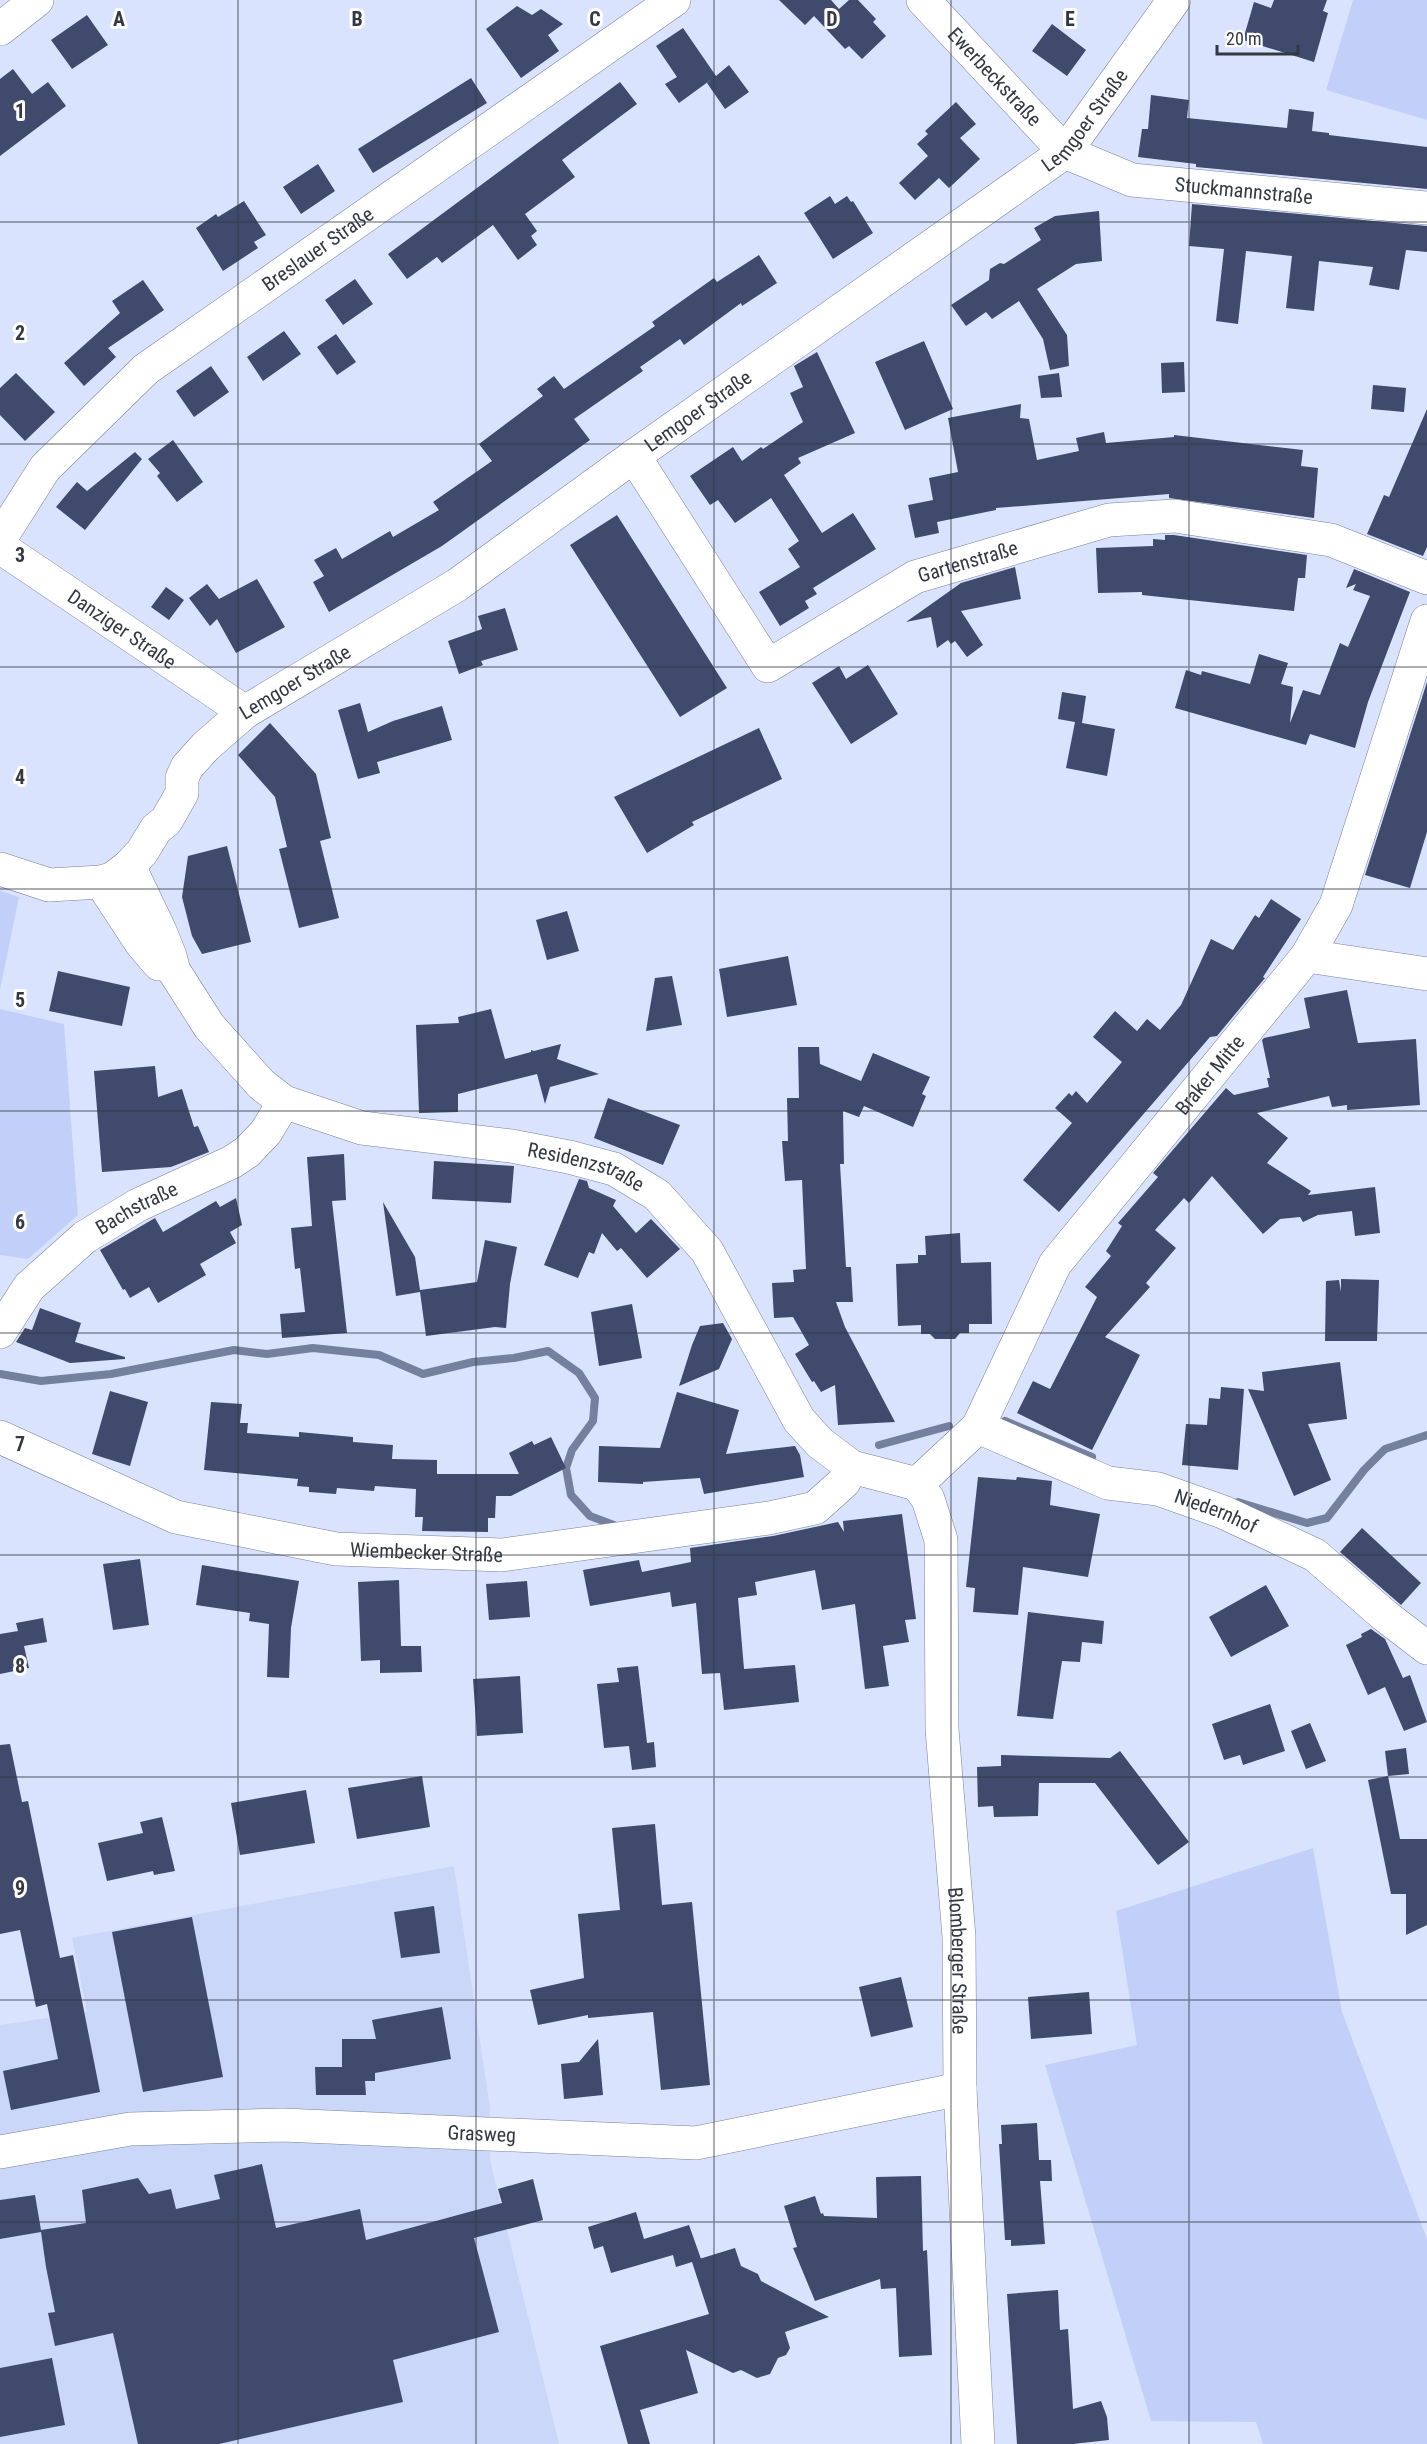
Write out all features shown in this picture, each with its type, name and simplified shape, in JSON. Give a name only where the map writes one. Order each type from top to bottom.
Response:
[{"type":"street","points":[[0,29],[37,0]]},
{"type":"street","name":"Breslauer Straße","points":[[0,539],[45,468],[146,369],[674,0]]},
{"type":"street","name":"Ewerbeckstraße","points":[[923,0],[1065,153]]},
{"type":"street","name":"Lemgoer Straße","points":[[115,874],[142,852],[156,829],[166,821],[182,793],[182,778],[187,767],[206,746],[245,712],[457,585],[634,456],[1065,153],[1174,0]]},
{"type":"street","name":"Stuckmannstraße","points":[[1065,153],[1132,180],[1427,208]]},
{"type":"street","name":"Gartenstraße","points":[[634,456],[768,666],[915,578],[1109,520],[1175,516],[1331,540],[1427,578]]},
{"type":"street","name":"Danziger Straße","points":[[0,547],[245,712]]},
{"type":"street","name":"Braker Mitte","points":[[917,1484],[978,1426],[1055,1264],[1307,956],[1336,905],[1427,621]]},
{"type":"street","points":[[0,869],[50,885],[115,874]]},
{"type":"street","name":"Residenzstraße","points":[[115,874],[156,962],[174,971],[209,1026],[241,1064],[284,1102],[362,1128],[511,1146],[569,1157],[614,1169],[657,1195],[707,1251],[799,1419],[820,1443],[852,1467],[917,1484]]},
{"type":"street","points":[[1307,956],[1427,974]]},
{"type":"street","name":"Bachstraße","points":[[0,1332],[29,1287],[85,1237],[138,1205],[232,1162],[247,1152],[266,1132],[284,1102]]},
{"type":"street","name":"Niedernhof","points":[[978,1426],[1108,1483],[1158,1489],[1223,1512],[1315,1555],[1384,1615],[1427,1648]]},
{"type":"street","name":"Wiembecker Straße","points":[[0,1437],[176,1517],[336,1550],[502,1555],[769,1518],[815,1508],[844,1482],[852,1467]]},
{"type":"street","name":"Blomberger Straße","points":[[917,1484],[928,1499],[941,1540],[942,1729],[959,1937],[960,2089],[978,2444]]},
{"type":"street","name":"Grasweg","points":[[0,2152],[130,2129],[283,2125],[696,2143],[960,2089]]},
{"type":"shaded area","points":[[1353,0],[1427,0],[1427,120],[1326,90]]},
{"type":"shaded area","points":[[0,891],[19,897],[0,990]]},
{"type":"shaded area","points":[[0,1009],[64,1024],[78,1215],[28,1259],[0,1255]]},
{"type":"shaded area","points":[[1313,1848],[1342,2012],[1427,2239],[1427,2444],[1263,2444],[1256,2422],[1151,2421],[1045,2065],[1137,2045],[1116,1911]]},
{"type":"shaded area","points":[[454,1866],[490,2108],[490,2160],[559,2444],[0,2444],[0,2025],[87,2012],[72,1938]]},
{"type":"building","points":[[779,0],[831,0],[839,9],[849,0],[858,0],[876,19],[873,22],[886,36],[862,59],[849,46],[845,49],[814,16],[805,25]]},
{"type":"building","points":[[1274,0],[1327,0],[1323,11],[1328,13],[1314,62],[1243,40],[1254,2],[1271,8]]},
{"type":"building","points":[[517,6],[532,15],[541,9],[563,24],[548,35],[559,51],[521,78],[486,29]]},
{"type":"building","points":[[87,15],[108,45],[72,69],[51,40]]},
{"type":"building","points":[[1052,24],[1086,50],[1067,76],[1032,51]]},
{"type":"building","points":[[683,28],[716,76],[729,65],[749,92],[725,109],[707,83],[712,79],[679,103],[665,84],[677,77],[656,46]]},
{"type":"building","points":[[13,69],[32,94],[48,82],[66,106],[0,156],[0,79]]},
{"type":"building","points":[[471,78],[487,103],[373,173],[358,149]]},
{"type":"building","points":[[620,82],[637,104],[562,160],[575,177],[525,214],[537,231],[531,236],[537,245],[518,260],[493,225],[442,263],[437,257],[407,279],[388,254]]},
{"type":"building","points":[[1151,95],[1189,100],[1187,118],[1287,128],[1289,109],[1314,112],[1312,131],[1427,147],[1427,189],[1196,167],[1196,164],[1138,157],[1142,129],[1148,129]]},
{"type":"building","points":[[956,102],[976,124],[960,138],[980,159],[949,188],[939,178],[915,200],[899,183],[928,156],[917,144],[928,134],[925,131]]},
{"type":"building","points":[[318,164],[335,191],[301,214],[283,187]]},
{"type":"building","points":[[830,196],[835,204],[847,196],[851,202],[853,201],[873,233],[833,259],[804,213]]},
{"type":"building","points":[[244,201],[266,235],[254,242],[258,248],[223,271],[196,228],[216,214],[218,217]]},
{"type":"building","points":[[1192,204],[1427,226],[1427,252],[1406,250],[1399,290],[1369,285],[1373,267],[1319,261],[1314,311],[1286,308],[1292,256],[1246,251],[1238,324],[1216,321],[1224,249],[1189,246]]},
{"type":"building","points":[[1099,211],[1102,261],[1076,264],[1037,289],[1067,335],[1069,366],[1050,370],[1043,339],[1019,301],[992,319],[986,312],[966,326],[951,305],[989,280],[990,269],[1000,263],[1004,264],[1041,240],[1034,228],[1055,216]]},
{"type":"building","points":[[759,255],[777,283],[742,306],[741,303],[684,345],[680,339],[640,367],[643,371],[574,419],[590,440],[442,546],[329,612],[313,582],[324,576],[314,560],[336,548],[342,559],[390,531],[393,537],[439,510],[433,502],[492,461],[479,444],[543,396],[537,389],[554,376],[564,389],[655,326],[652,322],[714,278],[717,282]]},
{"type":"building","points":[[355,279],[373,304],[343,325],[325,300]]},
{"type":"building","points":[[143,280],[164,310],[108,348],[116,357],[84,386],[64,363],[120,313],[112,301]]},
{"type":"building","points":[[284,331],[301,354],[263,381],[247,357]]},
{"type":"building","points":[[336,334],[356,362],[337,375],[317,347]]},
{"type":"building","points":[[924,341],[953,409],[905,430],[875,362]]},
{"type":"building","points":[[817,352],[855,433],[798,458],[801,463],[784,475],[822,533],[853,513],[876,549],[813,588],[817,594],[805,601],[809,608],[780,626],[759,592],[800,567],[788,549],[799,541],[771,498],[735,523],[718,500],[710,505],[690,476],[733,447],[742,461],[803,422],[790,393],[803,387],[794,366]]},
{"type":"building","points":[[1184,362],[1185,392],[1162,393],[1161,363]]},
{"type":"building","points":[[211,366],[229,392],[194,417],[176,391]]},
{"type":"building","points":[[16,373],[55,412],[25,441],[0,415],[0,388]]},
{"type":"building","points":[[1059,373],[1062,397],[1041,398],[1038,376]]},
{"type":"building","points":[[1373,385],[1406,388],[1404,412],[1371,409]]},
{"type":"building","points":[[1021,404],[1020,418],[1029,419],[1037,460],[1079,451],[1076,438],[1104,432],[1106,443],[1174,437],[1174,435],[1303,450],[1301,466],[1318,468],[1314,518],[1169,498],[1169,494],[996,508],[996,510],[937,522],[939,533],[915,538],[908,505],[933,500],[929,478],[958,472],[948,418]]},
{"type":"building","points":[[1427,409],[1427,547],[1423,556],[1367,534],[1384,495],[1389,497]]},
{"type":"building","points":[[173,440],[203,482],[177,502],[157,476],[160,473],[148,459]]},
{"type":"building","points":[[135,452],[142,459],[85,530],[56,507],[77,482],[87,491]]},
{"type":"building","points":[[617,515],[727,688],[680,717],[570,545]]},
{"type":"building","points":[[1165,535],[1307,555],[1305,578],[1298,578],[1294,611],[1142,595],[1142,592],[1098,593],[1096,548],[1153,546],[1153,539],[1165,540]]},
{"type":"building","points":[[1015,567],[1021,599],[961,611],[983,645],[967,657],[955,641],[951,644],[948,640],[937,648],[931,617],[906,622],[961,583]]},
{"type":"building","points":[[1354,569],[1410,592],[1368,702],[1355,748],[1310,734],[1306,745],[1175,708],[1186,670],[1201,675],[1202,671],[1250,684],[1259,654],[1288,663],[1281,684],[1293,687],[1290,723],[1303,690],[1320,695],[1340,643],[1348,647],[1370,596],[1353,590],[1356,584],[1346,588]]},
{"type":"building","points":[[257,579],[285,627],[236,653],[217,619],[210,626],[189,598],[207,584],[219,599]]},
{"type":"building","points":[[166,587],[184,600],[169,620],[151,607]]},
{"type":"building","points":[[505,608],[518,650],[481,661],[483,665],[459,674],[448,641],[482,629],[478,616]]},
{"type":"building","points":[[868,665],[898,714],[851,744],[812,683],[839,666],[846,679]]},
{"type":"building","points":[[1427,682],[1427,832],[1410,888],[1365,875]]},
{"type":"building","points":[[1062,692],[1086,696],[1082,723],[1115,729],[1107,776],[1066,768],[1075,722],[1058,719]]},
{"type":"building","points":[[360,703],[368,732],[393,721],[442,706],[452,740],[377,762],[380,773],[358,779],[338,710]]},
{"type":"building","points":[[270,723],[316,774],[331,838],[320,841],[339,918],[299,928],[279,849],[287,847],[275,797],[238,755]]},
{"type":"building","points":[[759,728],[782,779],[692,822],[694,825],[647,853],[614,797]]},
{"type":"building","points":[[227,846],[251,942],[202,954],[192,936],[182,897],[188,856]]},
{"type":"building","points":[[1271,899],[1301,919],[1263,977],[1265,978],[1217,1036],[1210,1037],[1059,1212],[1023,1180],[1072,1123],[1055,1108],[1069,1093],[1072,1096],[1076,1091],[1087,1103],[1122,1062],[1093,1037],[1115,1011],[1137,1031],[1147,1019],[1160,1030],[1181,1005],[1211,939],[1233,950],[1255,915],[1259,918]]},
{"type":"building","points":[[567,911],[579,951],[547,960],[536,920]]},
{"type":"building","points":[[788,956],[797,1005],[727,1017],[719,969]]},
{"type":"building","points":[[58,971],[130,987],[122,1026],[49,1011]]},
{"type":"building","points":[[672,976],[682,1025],[646,1031],[655,978]]},
{"type":"building","points":[[1347,990],[1358,1043],[1416,1039],[1420,1105],[1347,1110],[1347,1105],[1332,1107],[1329,1096],[1257,1113],[1288,1138],[1267,1163],[1311,1191],[1308,1195],[1375,1187],[1380,1233],[1355,1236],[1352,1211],[1318,1215],[1303,1222],[1300,1217],[1280,1219],[1263,1234],[1212,1176],[1189,1203],[1184,1198],[1155,1230],[1176,1248],[1146,1283],[1150,1287],[1105,1337],[1140,1355],[1092,1450],[1017,1413],[1033,1381],[1050,1389],[1097,1297],[1085,1287],[1111,1256],[1106,1251],[1122,1226],[1118,1223],[1158,1177],[1153,1173],[1226,1088],[1234,1095],[1269,1087],[1267,1078],[1270,1078],[1262,1040],[1310,1028],[1304,998]]},
{"type":"building","points":[[491,1009],[505,1059],[531,1052],[531,1050],[561,1044],[557,1059],[599,1074],[550,1087],[545,1104],[537,1074],[458,1094],[458,1112],[419,1113],[416,1025],[459,1023],[458,1017]]},
{"type":"building","points":[[798,1047],[819,1047],[820,1064],[861,1081],[873,1053],[930,1077],[922,1094],[926,1096],[913,1127],[864,1106],[859,1117],[843,1111],[844,1164],[840,1164],[846,1267],[851,1267],[853,1302],[836,1302],[845,1327],[895,1422],[838,1425],[835,1385],[821,1392],[795,1354],[809,1345],[793,1317],[774,1318],[772,1283],[794,1282],[793,1270],[806,1269],[802,1180],[785,1181],[782,1141],[788,1141],[787,1098],[799,1098]]},
{"type":"building","points":[[155,1066],[158,1097],[182,1089],[194,1127],[198,1126],[209,1152],[171,1167],[102,1172],[94,1071]]},
{"type":"building","points":[[608,1098],[680,1125],[663,1165],[594,1138]]},
{"type":"building","points":[[344,1154],[346,1200],[332,1201],[347,1333],[282,1338],[280,1314],[305,1312],[300,1268],[295,1269],[291,1228],[312,1226],[307,1157]]},
{"type":"building","points":[[434,1161],[514,1166],[511,1203],[432,1199]]},
{"type":"building","points":[[579,1179],[587,1181],[589,1188],[616,1200],[613,1206],[636,1233],[651,1219],[680,1249],[647,1278],[621,1248],[617,1251],[602,1233],[594,1254],[589,1252],[578,1278],[544,1265]]},
{"type":"building","points":[[236,1198],[242,1225],[230,1232],[236,1243],[200,1264],[206,1275],[158,1303],[149,1287],[130,1298],[100,1250],[155,1218],[163,1232],[216,1201],[220,1207]]},
{"type":"building","points":[[383,1202],[415,1257],[420,1290],[477,1282],[485,1240],[517,1247],[510,1284],[506,1328],[495,1327],[426,1336],[420,1292],[396,1296]]},
{"type":"building","points":[[960,1233],[961,1263],[991,1262],[992,1324],[969,1324],[969,1333],[960,1333],[955,1339],[935,1339],[930,1334],[921,1334],[921,1325],[898,1326],[896,1264],[918,1263],[918,1255],[926,1255],[925,1236]]},
{"type":"building","points":[[1341,1279],[1379,1280],[1377,1341],[1325,1341],[1326,1281],[1339,1280],[1341,1292]]},
{"type":"building","points":[[632,1304],[642,1358],[599,1366],[591,1312]]},
{"type":"building","points":[[40,1308],[81,1323],[75,1342],[125,1357],[125,1359],[70,1363],[16,1342],[25,1328],[32,1330]]},
{"type":"building","points":[[723,1323],[732,1339],[719,1369],[679,1386],[700,1326]]},
{"type":"building","points":[[1340,1362],[1347,1419],[1308,1424],[1331,1480],[1294,1496],[1248,1389],[1264,1391],[1262,1372]]},
{"type":"building","points":[[1221,1387],[1244,1389],[1238,1470],[1182,1465],[1186,1424],[1207,1425],[1209,1398],[1220,1399]]},
{"type":"building","points":[[110,1391],[148,1402],[130,1466],[92,1454]]},
{"type":"building","points":[[677,1392],[739,1410],[726,1454],[795,1446],[800,1455],[804,1477],[704,1494],[700,1478],[643,1482],[643,1484],[598,1482],[599,1446],[660,1448]]},
{"type":"building","points":[[211,1402],[242,1404],[240,1423],[248,1423],[247,1433],[299,1437],[299,1432],[353,1437],[353,1442],[393,1445],[392,1459],[437,1460],[437,1474],[519,1474],[509,1453],[532,1441],[534,1445],[551,1437],[566,1468],[511,1496],[496,1496],[495,1518],[488,1518],[488,1532],[422,1531],[423,1517],[415,1517],[416,1489],[375,1486],[374,1491],[337,1488],[336,1494],[309,1492],[309,1487],[297,1486],[298,1479],[204,1470]]},
{"type":"building","points":[[978,1477],[1016,1480],[1017,1477],[1052,1481],[1050,1505],[1100,1514],[1088,1577],[1023,1567],[1018,1615],[973,1612],[975,1588],[966,1587]]},
{"type":"building","points":[[902,1514],[916,1619],[905,1620],[909,1642],[883,1646],[889,1686],[865,1689],[855,1604],[822,1610],[815,1570],[755,1582],[757,1595],[738,1598],[744,1669],[795,1665],[799,1702],[724,1710],[720,1673],[702,1674],[696,1603],[672,1607],[670,1592],[590,1606],[583,1570],[639,1560],[642,1572],[691,1562],[690,1548],[773,1536],[838,1522],[844,1532],[843,1521]]},
{"type":"building","points":[[1362,1528],[1421,1583],[1401,1605],[1340,1552]]},
{"type":"building","points":[[140,1559],[149,1625],[113,1630],[103,1564]]},
{"type":"building","points":[[202,1565],[299,1581],[291,1628],[289,1678],[267,1677],[269,1624],[249,1621],[250,1613],[196,1605]]},
{"type":"building","points":[[399,1580],[401,1646],[421,1646],[422,1672],[380,1673],[380,1660],[361,1661],[358,1582]]},
{"type":"building","points":[[527,1581],[530,1617],[489,1620],[486,1584]]},
{"type":"building","points":[[1266,1585],[1289,1626],[1231,1657],[1209,1617]]},
{"type":"building","points":[[1028,1612],[1104,1621],[1102,1644],[1082,1642],[1080,1662],[1062,1661],[1053,1719],[1017,1716]]},
{"type":"building","points":[[43,1618],[47,1642],[24,1646],[29,1668],[0,1674],[0,1634],[18,1631],[16,1623]]},
{"type":"building","points":[[1371,1629],[1385,1639],[1403,1678],[1410,1675],[1427,1722],[1404,1731],[1385,1687],[1368,1695],[1346,1645],[1362,1637],[1361,1634]]},
{"type":"building","points":[[638,1666],[647,1743],[654,1742],[656,1767],[632,1770],[629,1746],[604,1748],[597,1684],[619,1682],[617,1668]]},
{"type":"building","points":[[520,1676],[523,1733],[477,1736],[473,1679]]},
{"type":"building","points":[[1270,1704],[1285,1751],[1243,1765],[1240,1755],[1224,1760],[1212,1724]]},
{"type":"building","points":[[1310,1723],[1326,1761],[1306,1769],[1291,1731]]},
{"type":"building","points":[[10,1744],[22,1802],[28,1801],[60,1958],[73,1955],[100,2092],[11,2110],[3,2071],[58,2059],[47,2004],[36,2007],[20,1930],[0,1934],[0,1745]]},
{"type":"building","points":[[1406,1748],[1409,1774],[1388,1776],[1385,1751]]},
{"type":"building","points":[[1120,1751],[1189,1842],[1158,1865],[1095,1783],[1039,1783],[1038,1816],[994,1817],[993,1806],[978,1807],[977,1767],[1001,1766],[1001,1755],[1110,1758]]},
{"type":"building","points":[[422,1776],[430,1827],[357,1839],[348,1788]]},
{"type":"building","points":[[1388,1776],[1400,1839],[1427,1839],[1427,1925],[1406,1935],[1406,1894],[1391,1894],[1368,1780]]},
{"type":"building","points":[[306,1790],[315,1843],[240,1855],[231,1803]]},
{"type":"building","points":[[162,1817],[175,1871],[154,1875],[153,1871],[107,1881],[98,1843],[143,1833],[140,1822]]},
{"type":"building","points":[[655,1824],[662,1905],[692,1902],[710,2085],[661,2090],[653,2012],[588,2018],[588,2015],[538,2025],[530,1990],[584,1978],[578,1914],[620,1910],[612,1828]]},
{"type":"building","points":[[434,1906],[440,1953],[401,1958],[394,1912]]},
{"type":"building","points":[[192,1917],[223,2077],[143,2092],[112,1932]]},
{"type":"building","points":[[901,1977],[913,2027],[871,2037],[859,1987]]},
{"type":"building","points":[[1089,1992],[1092,2034],[1031,2039],[1028,1997]]},
{"type":"building","points":[[442,2007],[451,2059],[375,2073],[375,2081],[365,2081],[366,2095],[316,2095],[315,2067],[342,2067],[342,2039],[376,2039],[372,2020]]},
{"type":"building","points":[[598,2039],[603,2095],[564,2099],[561,2064],[579,2062]]},
{"type":"building","points":[[1037,2123],[1039,2160],[1051,2160],[1052,2181],[1040,2181],[1045,2244],[1011,2246],[1011,2240],[1005,2240],[999,2144],[1002,2144],[1001,2125]]},
{"type":"building","points":[[262,2164],[276,2228],[360,2209],[366,2240],[502,2203],[498,2189],[533,2179],[543,2220],[474,2238],[499,2332],[393,2360],[403,2402],[219,2444],[138,2444],[113,2333],[55,2346],[48,2313],[55,2312],[41,2232],[0,2239],[0,2200],[35,2195],[41,2230],[86,2223],[82,2190],[138,2178],[149,2194],[171,2189],[176,2209],[220,2199],[214,2175]]},
{"type":"building","points":[[921,2176],[923,2251],[927,2250],[932,2355],[899,2357],[896,2288],[881,2289],[880,2279],[815,2301],[793,2248],[797,2247],[784,2206],[815,2196],[821,2214],[823,2213],[824,2216],[877,2218],[876,2177]]},
{"type":"building","points":[[636,2212],[644,2239],[689,2225],[701,2259],[735,2248],[741,2266],[758,2274],[761,2281],[829,2317],[785,2332],[790,2348],[786,2355],[778,2358],[770,2374],[757,2378],[741,2370],[733,2373],[686,2350],[698,2393],[640,2410],[650,2444],[628,2444],[600,2346],[709,2314],[692,2262],[676,2267],[673,2255],[611,2273],[603,2246],[594,2249],[588,2227]]},
{"type":"building","points":[[1058,2290],[1060,2330],[1068,2329],[1073,2409],[1101,2401],[1107,2417],[1109,2440],[1073,2444],[1017,2444],[1007,2294]]},
{"type":"building","points":[[52,2358],[65,2425],[0,2437],[0,2368]]},
{"type":"waterway","points":[[0,1374],[41,1381],[111,1374],[234,1350],[267,1354],[313,1348],[379,1355],[423,1374],[473,1362],[514,1358],[548,1351],[579,1373],[595,1398],[593,1421],[572,1450],[566,1468],[571,1495],[590,1516],[619,1527]]},
{"type":"waterway","points":[[1005,1421],[1092,1457]]},
{"type":"waterway","points":[[879,1445],[949,1426]]},
{"type":"waterway","points":[[1238,1502],[1307,1523],[1327,1518],[1364,1470],[1385,1449],[1427,1435]]}]
